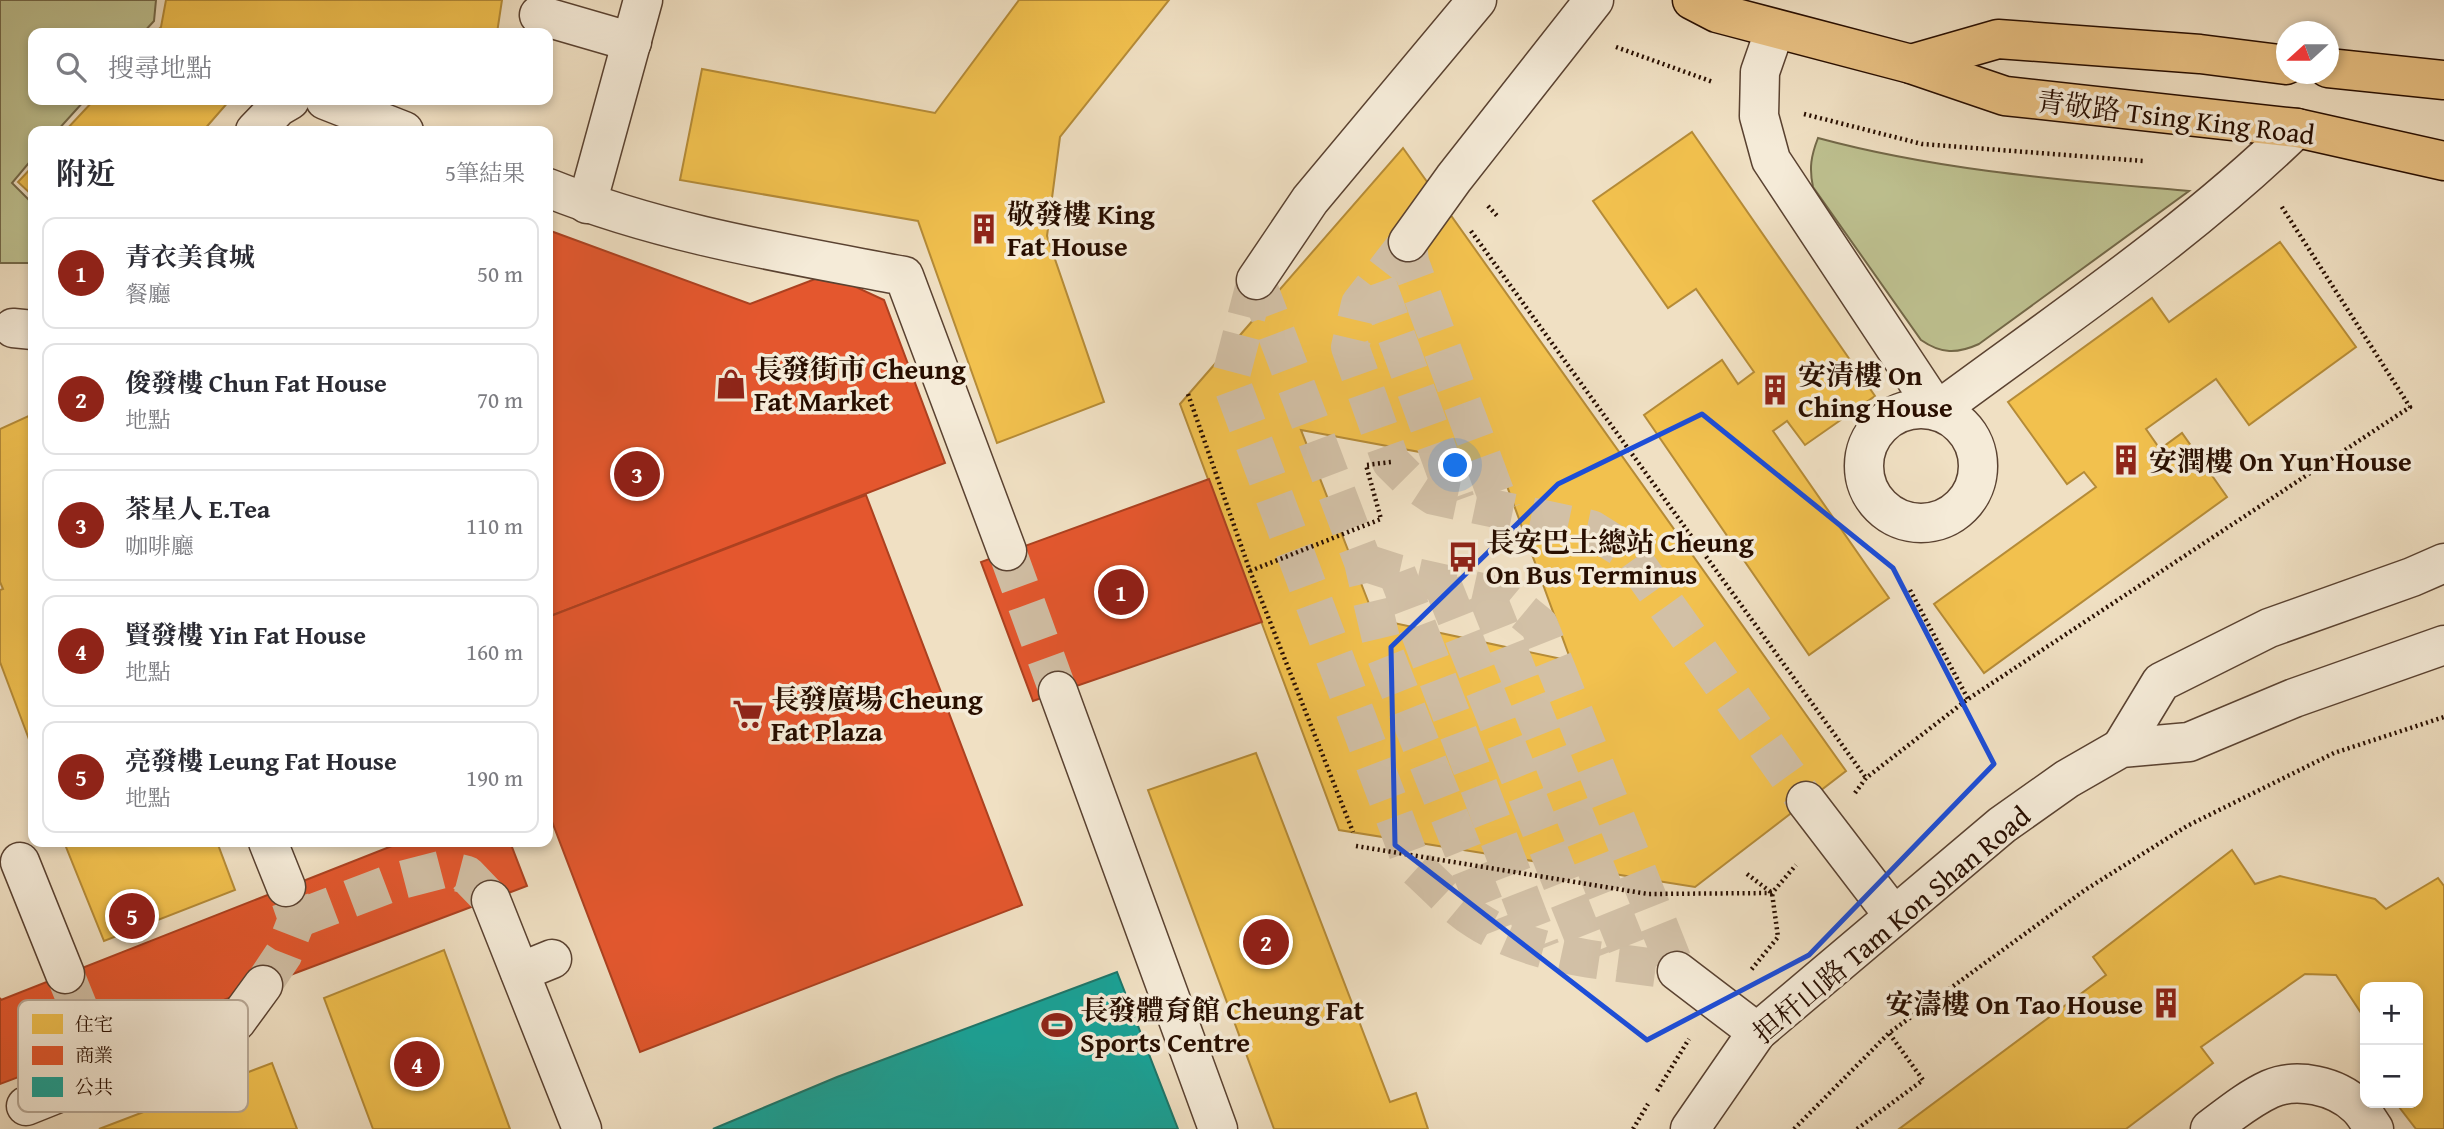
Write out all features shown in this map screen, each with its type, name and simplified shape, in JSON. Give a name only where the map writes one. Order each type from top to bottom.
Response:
[{"type":"main road","name":"青敬路 Tsing King Road","points":[[1692,0],[1717,13],[1911,64],[2005,96],[2297,128],[2444,161]]},
{"type":"main road","name":"青敬路 Tsing King Road","points":[[1911,64],[1998,39],[2187,53],[2276,64]]},
{"type":"main road","points":[[2339,69],[2444,80]]},
{"type":"street","points":[[587,204],[643,0]]},
{"type":"street","points":[[1256,280],[1310,200],[1477,0]]},
{"type":"street","points":[[1408,242],[1454,177],[1594,0]]},
{"type":"street","points":[[539,15],[632,42]]},
{"type":"street","points":[[1774,29],[1760,72],[1759,116],[1771,160],[1937,411],[2179,231],[2253,170],[2297,128]]},
{"type":"street","points":[[261,126],[281,105]]},
{"type":"street","points":[[338,105],[391,126]]},
{"type":"street","points":[[553,190],[587,204],[695,236],[904,276],[1007,551]]},
{"type":"street","name":"担杆山路 Tam Kon Shan Road","points":[[2120,748],[2161,682],[2269,628],[2444,563]]},
{"type":"street","name":"担杆山路 Tam Kon Shan Road","points":[[1690,1129],[1757,1032],[2001,825],[2067,779],[2120,748],[2189,742],[2294,698],[2444,645]]},
{"type":"street","points":[[1058,691],[1218,1129]]},
{"type":"street","points":[[1816,815],[1894,916]]},
{"type":"street","points":[[270,847],[286,887]]},
{"type":"street","points":[[20,862],[65,975]]},
{"type":"street","points":[[491,900],[536,965],[582,1129]]},
{"type":"street","points":[[1677,971],[1757,1032]]},
{"type":"street","points":[[248,1006],[263,985]]},
{"type":"street","points":[[2210,1129],[2245,1103],[2272,1088],[2302,1083],[2332,1090],[2358,1107],[2374,1129]]},
{"type":"path","points":[[1605,45],[1626,49],[1776,106],[1922,144],[2150,161]]},
{"type":"path","points":[[1633,1129],[1690,1037],[1723,1006],[1778,937],[1772,893],[1816,815],[1968,699],[2410,407],[2271,191],[2253,170]]},
{"type":"path","points":[[1469,229],[1866,778]]},
{"type":"path","points":[[1188,394],[1250,570],[1353,832]]},
{"type":"path","points":[[1250,570],[1381,519],[1366,466],[1391,461]]},
{"type":"path","points":[[1910,590],[1968,699]]},
{"type":"path","points":[[1794,1129],[1889,1033],[2085,890],[2187,826],[2334,753],[2444,717]]},
{"type":"path","points":[[1356,846],[1648,894],[1772,893]]},
{"type":"path","points":[[1747,874],[1772,893]]},
{"type":"path","points":[[1857,1129],[1923,1080],[1889,1033]]},
{"type":"highlighted area","points":[[1702,414],[1893,568],[1994,764],[1809,955],[1647,1040],[1395,845],[1391,647],[1558,484]]},
{"type":"green space","points":[[0,0],[156,0],[154,21],[148,28],[28,28],[28,105],[80,105],[62,126],[28,126],[28,164],[12,183],[28,199],[28,263],[0,263]]},
{"type":"green space","points":[[1818,138],[1910,159],[1956,166],[2189,191],[1979,344],[1963,350],[1942,350],[1921,340],[1813,187],[1811,162]]},
{"type":"building: 住宅","points":[[166,0],[502,0],[498,28],[161,27]]},
{"type":"building: 住宅","name":"敬發樓 King Fat House","points":[[1019,0],[1169,0],[1060,137],[1047,236],[1104,402],[997,443],[918,221],[680,180],[702,69],[935,113]]},
{"type":"building: 住宅","points":[[89,105],[226,105],[207,126],[70,126]]},
{"type":"building: 住宅","name":"安清樓 On Ching House","points":[[1692,132],[1875,396],[1805,445],[1787,421],[1773,431],[1889,598],[1809,655],[1644,415],[1722,360],[1738,384],[1754,372],[1696,289],[1668,308],[1593,201]]},
{"type":"building: 住宅","points":[[1403,148],[1846,771],[1695,887],[1339,830],[1180,404]],"holes":[[[1301,430],[1500,467],[1571,661],[1375,619]]]},
{"type":"building: 住宅","points":[[28,171],[28,191],[18,182]]},
{"type":"building: 住宅","name":"安潤樓 On Yun House","points":[[2280,242],[2356,347],[2249,425],[2216,379],[2146,429],[2160,449],[2182,433],[2227,497],[1984,673],[1934,604],[2096,487],[2084,472],[2067,484],[2008,402],[2152,298],[2169,322]]},
{"type":"building: 住宅","points":[[28,416],[28,737],[0,662],[0,590],[3,589],[0,582],[0,429]]},
{"type":"building: 住宅","points":[[1256,753],[1390,1102],[1416,1093],[1428,1129],[1274,1129],[1148,790]]},
{"type":"building: 住宅","points":[[66,847],[219,847],[235,890],[104,941]]},
{"type":"building: 住宅","name":"安濤樓 On Tao House","points":[[2232,850],[2255,884],[2280,876],[2375,899],[2386,909],[2438,878],[2444,886],[2444,1129],[2416,1129],[2400,1108],[2423,1108],[2423,982],[2360,982],[2360,1011],[2336,975],[2305,974],[2201,1047],[2213,1063],[2126,1129],[1899,1129],[2106,975],[2093,957]]},
{"type":"building: 住宅","points":[[444,950],[510,1129],[373,1129],[324,998]]},
{"type":"building: 住宅","points":[[272,1063],[297,1129],[99,1129],[144,1112],[248,1112],[248,1072]]},
{"type":"building: 商業","name":"長發街市 Cheung Fat Market","points":[[553,232],[750,304],[828,274],[884,300],[945,463],[553,615]]},
{"type":"building: 商業","points":[[1209,479],[1262,622],[1033,701],[981,562]]},
{"type":"building: 商業","name":"長發廣場 Cheung Fat Plaza","points":[[866,495],[1022,905],[640,1052],[553,824],[553,615]]},
{"type":"building: 商業","points":[[389,847],[512,847],[527,886],[224,1000],[18,1000],[18,1077],[0,1084],[0,998],[1,1000]]},
{"type":"building: 公共","name":"長發體育館 Cheung Fat Sports Centre","points":[[1117,972],[1178,1129],[713,1129],[837,1077]]},
{"type":"tunnel","points":[[1408,242],[1360,304],[1350,347],[1391,462],[1408,479],[1434,496],[1591,529],[1628,552],[1806,801]]},
{"type":"tunnel","points":[[1408,242],[1410,262],[1502,511]]},
{"type":"tunnel","points":[[1256,280],[1230,379],[1412,864],[1451,901],[1476,920],[1523,943],[1574,956],[1677,971]]},
{"type":"tunnel","points":[[1256,280],[1363,562],[1384,652],[1495,931]]},
{"type":"tunnel","points":[[1377,283],[1456,501]]},
{"type":"tunnel","points":[[1007,551],[1058,691]]},
{"type":"tunnel","points":[[1363,562],[1397,573],[1505,597],[1539,625],[1677,971]]},
{"type":"tunnel","points":[[1397,573],[1541,949]]},
{"type":"tunnel","points":[[1442,583],[1592,959]]},
{"type":"tunnel","points":[[1486,593],[1634,964]]},
{"type":"tunnel","points":[[297,919],[394,882],[444,869],[467,875],[491,900]]},
{"type":"tunnel","points":[[263,985],[283,955],[297,919],[289,896]]},
{"type":"tunnel","points":[[65,974],[76,1000]]},
{"type":"place","name":"敬發樓 King Fat House","points":[[984,229]]},
{"type":"place","name":"長發街市 Cheung Fat Market","points":[[731,384]]},
{"type":"place","name":"安清樓 On Ching House","points":[[1775,390]]},
{"type":"place","name":"安潤樓 On Yun House","points":[[2126,460]]},
{"type":"place","name":"茶星人 E.Tea","points":[[637,474]]},
{"type":"place","name":"長安巴士總站 Cheung On Bus Terminus","points":[[1463,557]]},
{"type":"place","name":"青衣美食城","points":[[1121,592]]},
{"type":"place","name":"長發廣場 Cheung Fat Plaza","points":[[748,714]]},
{"type":"place","name":"亮發樓 Leung Fat House","points":[[132,916]]},
{"type":"place","name":"俊發樓 Chun Fat House","points":[[1266,942]]},
{"type":"place","name":"安濤樓 On Tao House","points":[[2166,1003]]},
{"type":"place","name":"長發體育館 Cheung Fat Sports Centre","points":[[1057,1025]]},
{"type":"place","name":"賢發樓 Yin Fat House","points":[[417,1064]]}]
